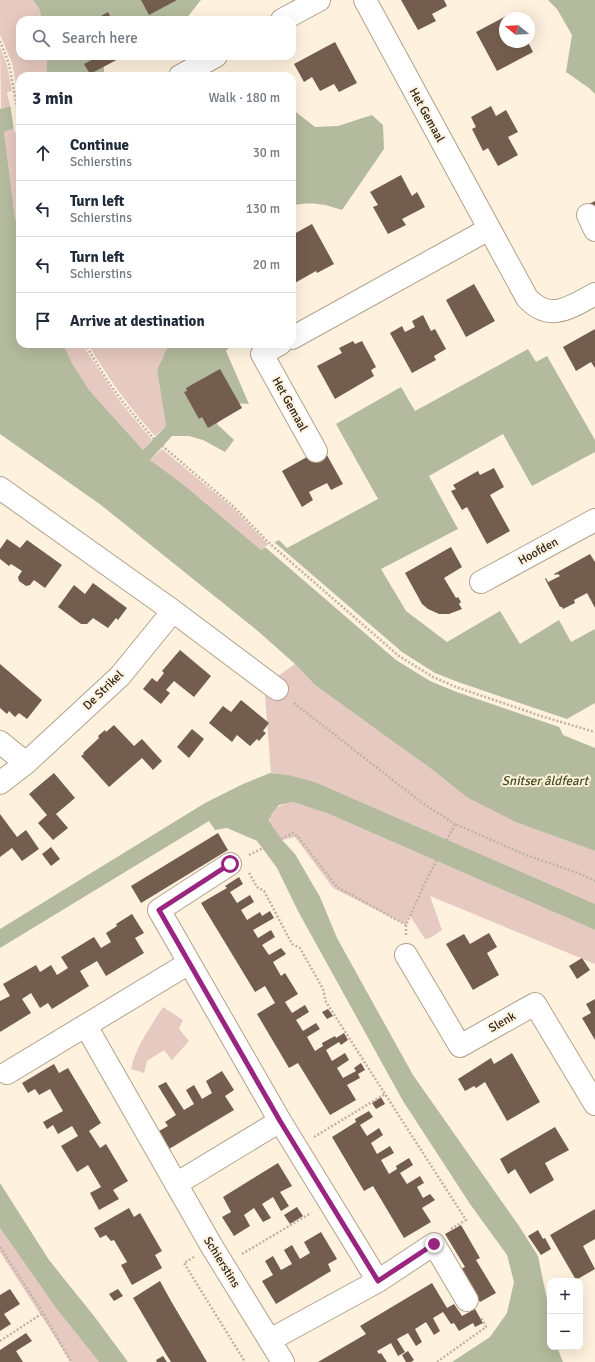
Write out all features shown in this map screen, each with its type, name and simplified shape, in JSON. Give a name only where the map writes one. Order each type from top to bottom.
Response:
[{"type":"street","points":[[289,16],[319,0]]},
{"type":"street","name":"Het Gemaal","points":[[364,0],[527,298],[545,311],[554,312],[561,311],[595,294]]},
{"type":"street","points":[[187,72],[209,60]]},
{"type":"street","points":[[296,336],[489,229]]},
{"type":"street","name":"Het Gemaal","points":[[273,348],[262,354],[316,452]]},
{"type":"street","points":[[0,488],[173,611],[277,689]]},
{"type":"street","name":"Hoofden","points":[[482,582],[595,520]]},
{"type":"street","name":"De Strikel","points":[[0,783],[26,763],[120,676],[173,611]]},
{"type":"street","points":[[0,742],[26,763]]},
{"type":"street","points":[[239,867],[159,910],[280,1121],[378,1281]]},
{"type":"street","name":"Slenk","points":[[406,955],[460,1046],[535,1004],[595,1104]]},
{"type":"street","points":[[7,1073],[189,963]]},
{"type":"street","name":"Schierstins","points":[[86,1026],[211,1245],[283,1362]]},
{"type":"street","points":[[176,1184],[280,1121]]},
{"type":"street","points":[[270,1340],[378,1281],[434,1244],[467,1300]]},
{"type":"path","points":[[0,41],[9,64],[16,102]]},
{"type":"path","points":[[88,348],[123,402],[153,438],[234,507],[269,543],[399,656],[433,677],[456,687],[534,714],[595,732]]},
{"type":"path","points":[[277,689],[421,802],[455,824],[526,855],[578,873],[595,881]]},
{"type":"path","points":[[406,955],[406,925],[455,824]]},
{"type":"path","points":[[256,852],[293,833],[299,838],[337,887],[406,925]]},
{"type":"path","points":[[239,867],[258,887],[264,891],[292,944],[300,948],[323,989],[326,1002],[466,1220],[435,1238],[434,1244]]},
{"type":"path","points":[[297,1147],[385,1094]]},
{"type":"path","points":[[224,1265],[330,1202]]},
{"type":"path","points":[[211,1245],[184,1263],[245,1362]]},
{"type":"path","points":[[0,1247],[43,1313],[71,1362]]},
{"type":"path","points":[[437,1362],[486,1327],[474,1303],[467,1300]]},
{"type":"path","points":[[0,1341],[43,1313]]},
{"type":"shaded area","points":[[0,0],[33,0],[39,8],[41,16],[16,16],[16,60],[47,60],[47,72],[16,72],[16,85],[12,63],[0,35]]},
{"type":"shaded area","points":[[0,47],[7,65],[12,91],[7,92],[10,106],[1,109]]},
{"type":"shaded area","points":[[14,128],[16,133],[16,221],[15,218],[4,132]]},
{"type":"shaded area","points":[[65,348],[85,348],[121,403],[152,440],[143,450],[89,390],[72,363]]},
{"type":"shaded area","points":[[90,348],[167,348],[157,370],[166,426],[155,436],[119,392]]},
{"type":"shaded area","points":[[162,449],[233,508],[268,544],[266,547],[261,550],[184,485],[150,460]]},
{"type":"shaded area","points":[[295,664],[315,685],[434,771],[468,798],[517,822],[595,851],[595,904],[315,782],[289,775],[271,773],[265,696],[283,680],[278,676]]},
{"type":"shaded area","points":[[293,802],[329,814],[595,930],[595,964],[430,896],[442,930],[430,938],[425,939],[410,916],[405,924],[333,888],[295,837],[282,840],[271,826],[271,813],[277,807]]},
{"type":"shaded area","points":[[163,1007],[183,1020],[179,1029],[189,1041],[172,1060],[164,1050],[147,1061],[144,1073],[131,1069],[140,1044]]},
{"type":"shaded area","points":[[0,1228],[56,1308],[99,1362],[71,1362],[0,1252]]},
{"type":"water","points":[[33,0],[201,0],[188,16],[41,16],[39,8]]},
{"type":"water","points":[[548,0],[595,0],[595,94],[566,72],[572,35],[557,9]]},
{"type":"water","points":[[47,60],[108,60],[104,66],[104,72],[47,71]]},
{"type":"water","name":"Snitser âldfeart","points":[[16,104],[16,128],[4,132],[16,221],[16,348],[65,348],[72,363],[89,390],[143,450],[166,426],[157,370],[167,348],[229,348],[226,351],[249,404],[231,403],[217,424],[234,440],[225,452],[203,440],[189,436],[172,436],[150,460],[184,485],[261,550],[279,540],[287,548],[378,499],[336,424],[401,387],[415,411],[528,349],[536,362],[547,356],[595,440],[595,452],[532,486],[503,434],[429,476],[458,529],[381,569],[406,611],[447,642],[500,611],[520,644],[559,620],[571,642],[595,629],[595,703],[558,724],[563,735],[595,748],[595,851],[516,822],[468,798],[434,771],[315,685],[295,664],[259,632],[101,505],[0,434],[0,108],[1,109]]},
{"type":"water","points":[[296,112],[315,127],[338,126],[372,115],[383,125],[384,149],[342,210],[317,204],[296,205]]},
{"type":"water","points":[[270,773],[289,775],[315,782],[595,904],[595,930],[329,814],[293,802],[279,805],[272,813],[269,820],[282,840],[295,854],[320,897],[337,938],[413,1075],[519,1226],[538,1256],[547,1300],[547,1350],[558,1350],[563,1362],[452,1362],[490,1337],[507,1313],[514,1282],[507,1255],[470,1204],[403,1101],[299,913],[277,868],[257,841],[227,828],[215,830],[209,821],[0,948],[0,929],[205,803],[243,784]]},
{"type":"water","points":[[0,1183],[49,1260],[94,1316],[128,1362],[99,1362],[56,1308],[0,1228]]},
{"type":"pier","points":[[16,102],[16,129],[14,130],[10,104]]},
{"type":"pier","points":[[273,541],[402,652],[435,673],[570,720],[560,725],[562,728],[454,691],[430,681],[396,660],[265,547]]},
{"type":"building","points":[[141,0],[177,0],[149,15]]},
{"type":"building","points":[[401,0],[444,0],[447,6],[432,14],[436,21],[418,30]]},
{"type":"building","points":[[108,12],[110,16],[101,16]]},
{"type":"building","points":[[499,20],[499,48],[531,48],[533,52],[497,71],[476,32]]},
{"type":"building","points":[[335,42],[357,83],[339,92],[334,84],[320,91],[312,77],[304,82],[294,64]]},
{"type":"building","points":[[92,60],[116,60],[94,72],[89,72],[84,64]]},
{"type":"building","points":[[491,106],[496,116],[506,110],[518,132],[508,137],[518,155],[498,166],[488,148],[483,151],[472,129],[476,127],[471,117]]},
{"type":"building","points":[[401,175],[412,196],[417,192],[425,207],[402,219],[406,225],[388,234],[373,207],[378,205],[370,192]]},
{"type":"building","points":[[595,201],[595,215],[589,204]]},
{"type":"building","points":[[312,224],[334,264],[317,273],[316,271],[296,282],[296,233]]},
{"type":"building","points":[[474,284],[495,321],[466,337],[446,300]]},
{"type":"building","points":[[423,315],[431,331],[435,329],[446,349],[434,356],[436,360],[412,373],[390,333],[402,326],[405,332],[415,327],[412,321]]},
{"type":"building","points":[[595,329],[595,368],[591,362],[576,371],[563,347]]},
{"type":"building","points":[[353,341],[355,344],[362,341],[376,367],[371,370],[374,376],[335,399],[317,366],[342,353],[339,348]]},
{"type":"building","points":[[220,369],[242,408],[208,428],[202,417],[199,419],[184,392],[187,391],[186,388]]},
{"type":"building","points":[[323,448],[343,484],[331,490],[327,483],[309,492],[313,500],[302,507],[282,471]]},
{"type":"building","points":[[494,468],[504,487],[490,495],[510,531],[487,544],[467,507],[462,510],[451,491],[456,489],[453,485],[478,471],[480,475]]},
{"type":"building","points":[[7,539],[20,548],[27,540],[62,565],[45,588],[34,580],[30,585],[26,586],[19,581],[18,577],[22,571],[11,564],[9,566],[0,559],[0,549]]},
{"type":"building","points":[[451,547],[462,567],[444,578],[456,598],[458,597],[461,602],[459,604],[462,609],[449,614],[439,614],[428,609],[422,604],[405,573]]},
{"type":"building","points":[[590,554],[595,562],[595,608],[587,593],[574,600],[575,603],[563,609],[560,607],[545,579],[546,578],[548,582],[560,576],[558,574],[554,574]]},
{"type":"building","points":[[93,583],[127,608],[118,620],[116,618],[108,628],[93,618],[87,624],[81,624],[58,607],[74,585],[85,594]]},
{"type":"building","points":[[180,650],[211,676],[194,697],[174,681],[166,690],[170,693],[161,704],[143,689],[152,678],[157,682],[164,673],[162,671]]},
{"type":"building","points":[[0,664],[42,700],[27,719],[19,713],[15,717],[9,711],[7,714],[0,708]]},
{"type":"building","points":[[241,700],[269,723],[263,731],[266,733],[259,741],[257,739],[250,746],[237,735],[232,742],[209,723],[223,706],[231,712]]},
{"type":"building","points":[[114,725],[134,746],[142,739],[162,761],[153,770],[142,758],[109,787],[81,756],[99,738],[98,736],[105,730],[106,732]]},
{"type":"building","points":[[192,729],[204,739],[189,758],[177,747]]},
{"type":"building","points":[[54,773],[75,798],[56,814],[68,828],[53,840],[38,823],[47,815],[29,794]]},
{"type":"building","points":[[0,814],[17,837],[26,830],[39,849],[22,861],[12,848],[0,857]]},
{"type":"building","points":[[218,833],[228,850],[141,903],[131,886]]},
{"type":"building","points":[[51,847],[60,859],[51,866],[42,854]]},
{"type":"building","points":[[239,877],[243,884],[230,892],[237,903],[250,895],[254,902],[241,910],[247,920],[260,912],[262,916],[270,911],[274,918],[253,930],[258,938],[271,930],[275,937],[262,945],[269,955],[281,948],[286,954],[273,962],[281,976],[285,973],[298,994],[285,1002],[292,1013],[305,1005],[309,1012],[296,1020],[303,1031],[316,1023],[320,1029],[307,1037],[315,1051],[323,1046],[322,1043],[335,1036],[336,1038],[344,1033],[348,1040],[341,1045],[339,1042],[326,1050],[332,1061],[345,1053],[349,1060],[337,1068],[343,1078],[356,1071],[354,1068],[361,1063],[365,1070],[358,1074],[360,1078],[347,1085],[356,1100],[330,1115],[298,1063],[289,1068],[257,1014],[275,1003],[265,986],[255,992],[201,903],[227,888],[225,886]]},
{"type":"building","points":[[132,914],[144,933],[135,938],[144,953],[106,976],[97,961],[80,971],[89,986],[52,1009],[48,1003],[40,1008],[31,993],[22,999],[31,1013],[0,1032],[0,1001],[10,996],[3,984],[36,965],[40,972],[51,965],[57,975],[68,968],[61,957],[94,937],[101,948],[111,942],[106,933],[117,926],[116,924]]},
{"type":"building","points":[[489,933],[497,947],[487,953],[499,975],[473,990],[446,944],[464,934],[470,944]]},
{"type":"building","points":[[582,958],[590,970],[577,979],[569,966]]},
{"type":"building","points":[[595,999],[595,1040],[582,1018],[591,1013],[586,1004]]},
{"type":"building","points":[[328,1009],[333,1016],[327,1019],[322,1012]]},
{"type":"building","points":[[512,1053],[540,1102],[507,1121],[485,1082],[476,1088],[474,1086],[465,1091],[458,1079],[491,1058],[494,1064]]},
{"type":"building","points":[[54,1064],[59,1073],[68,1068],[101,1123],[89,1131],[100,1148],[106,1144],[128,1181],[113,1190],[119,1199],[99,1210],[90,1193],[101,1187],[88,1165],[77,1172],[61,1146],[78,1136],[72,1126],[58,1134],[53,1125],[47,1129],[43,1122],[63,1111],[50,1089],[39,1095],[35,1089],[28,1093],[22,1083]]},
{"type":"building","points":[[222,1071],[234,1090],[225,1096],[234,1110],[169,1149],[159,1131],[168,1126],[165,1122],[176,1115],[158,1086],[166,1082],[184,1110],[194,1104],[186,1090],[194,1085],[202,1099],[212,1093],[206,1081]]},
{"type":"building","points":[[381,1097],[385,1104],[376,1109],[372,1103]]},
{"type":"building","points":[[369,1111],[373,1117],[360,1125],[367,1136],[379,1128],[383,1135],[371,1143],[377,1154],[390,1146],[394,1153],[381,1160],[389,1174],[397,1169],[396,1166],[409,1158],[413,1165],[400,1173],[407,1184],[420,1176],[424,1183],[417,1187],[423,1198],[430,1194],[435,1200],[422,1208],[431,1222],[404,1238],[373,1186],[364,1191],[332,1137],[356,1122],[355,1119]]},
{"type":"building","points":[[555,1127],[569,1150],[545,1163],[554,1180],[530,1194],[515,1169],[508,1174],[500,1159]]},
{"type":"building","points":[[278,1163],[292,1186],[280,1192],[289,1206],[281,1211],[273,1197],[262,1204],[271,1218],[263,1222],[254,1208],[244,1215],[250,1226],[234,1236],[222,1217],[231,1212],[223,1197]]},
{"type":"building","points":[[297,1207],[303,1216],[290,1224],[284,1215]]},
{"type":"building","points":[[129,1208],[134,1217],[140,1213],[162,1251],[155,1255],[162,1268],[132,1285],[121,1265],[127,1262],[114,1240],[111,1241],[106,1235],[100,1238],[94,1228]]},
{"type":"building","points":[[595,1209],[595,1239],[583,1246],[595,1269],[579,1278],[575,1278],[550,1235]]},
{"type":"building","points":[[461,1225],[480,1258],[476,1260],[496,1293],[480,1302],[461,1269],[465,1267],[445,1234]]},
{"type":"building","points":[[538,1230],[543,1239],[545,1238],[551,1249],[541,1255],[528,1236]]},
{"type":"building","points":[[321,1232],[337,1259],[328,1264],[331,1271],[276,1304],[262,1281],[273,1275],[265,1261],[273,1256],[281,1270],[292,1264],[284,1250],[292,1245],[300,1259],[310,1253],[304,1242]]},
{"type":"building","points":[[160,1281],[207,1362],[171,1362],[133,1298]]},
{"type":"building","points":[[432,1283],[447,1308],[454,1304],[462,1316],[475,1309],[483,1323],[475,1327],[473,1323],[459,1331],[454,1323],[451,1324],[443,1312],[433,1318],[440,1331],[434,1335],[426,1322],[415,1329],[422,1342],[416,1346],[408,1333],[397,1339],[405,1352],[398,1356],[391,1343],[377,1351],[379,1354],[381,1353],[387,1362],[318,1362],[366,1334],[360,1326]]},
{"type":"building","points":[[10,1289],[20,1304],[4,1314],[11,1324],[0,1331],[0,1295]]},
{"type":"building","points":[[118,1289],[123,1296],[114,1301],[109,1294]]},
{"type":"building","points":[[26,1333],[32,1341],[16,1351],[23,1362],[0,1362],[0,1350]]},
{"type":"building","points":[[408,1351],[414,1360],[411,1362],[406,1362],[402,1355]]},
{"type":"building","points":[[163,1356],[167,1362],[157,1362],[156,1360]]},
{"type":"route","points":[[230,864],[159,910],[280,1121],[378,1281],[434,1244]]}]
